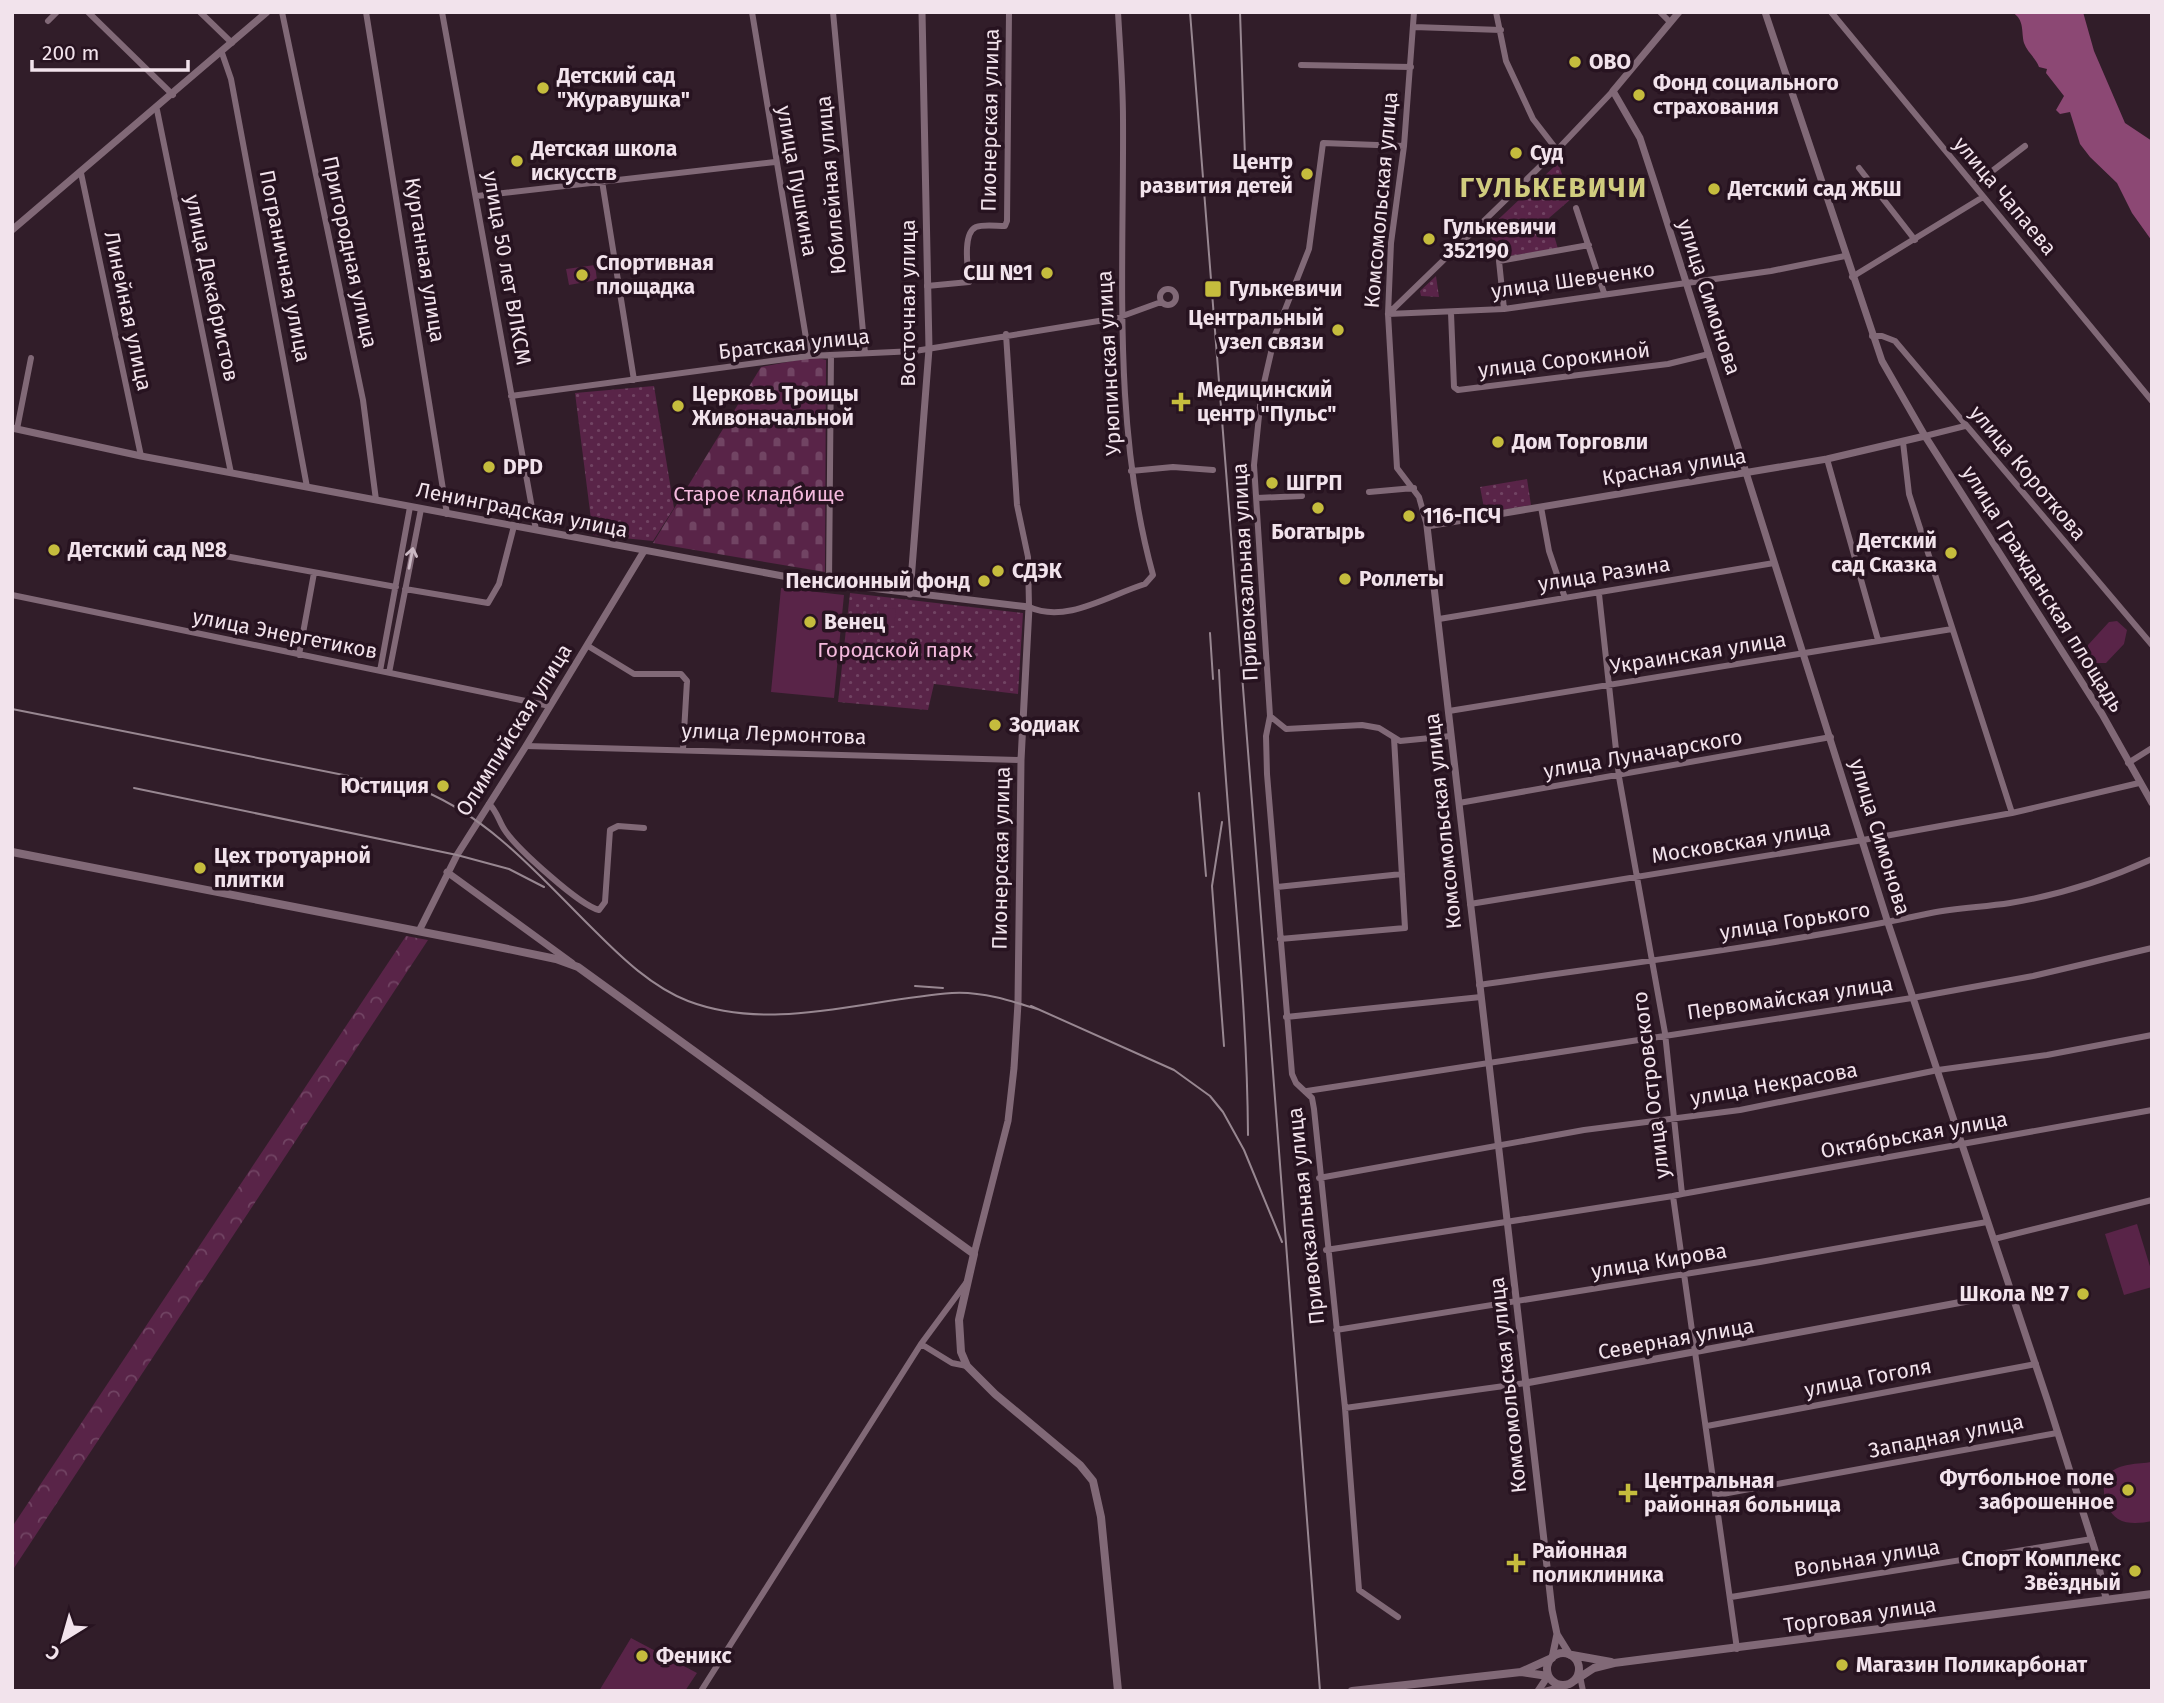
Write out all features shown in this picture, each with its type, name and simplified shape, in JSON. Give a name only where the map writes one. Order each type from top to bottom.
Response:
[{"type":"main road","points":[[12,852],[419,931],[556,959],[578,967],[974,1254],[958,1333],[967,1366],[995,1394],[1080,1465],[1093,1480],[1101,1517],[1118,1691]]},
{"type":"main road","name":"Торговая улица","points":[[1570,1655],[1614,1663],[1737,1650],[2106,1598],[2152,1594]]},
{"type":"main road","points":[[1352,1691],[1521,1672],[1548,1676],[1552,1681],[1574,1681],[1578,1670],[1570,1655],[1559,1654],[1521,1672]]},
{"type":"main road","points":[[1548,1676],[1552,1658]]},
{"type":"main road","name":"Торговая улица","points":[[1574,1681],[1614,1663]]},
{"type":"street","points":[[48,21],[57,12]]},
{"type":"street","points":[[88,12],[173,95]]},
{"type":"street","points":[[200,12],[232,43]]},
{"type":"street","points":[[12,230],[157,110],[267,12]]},
{"type":"street","name":"Пригородная улица","points":[[282,12],[363,400],[376,500]]},
{"type":"street","name":"Курганная улица","points":[[366,12],[447,513]]},
{"type":"street","name":"улица 50 лет ВЛКСМ","points":[[442,12],[536,530]]},
{"type":"street","name":"улица Пушкина","points":[[752,12],[809,356]]},
{"type":"street","name":"Юбилейная улица","points":[[833,12],[865,353]]},
{"type":"street","name":"Восточная улица","points":[[910,594],[929,348],[922,12]]},
{"type":"street","name":"Пионерская улица","points":[[927,286],[969,282],[968,240],[971,231],[977,227],[1005,226],[1007,221],[1009,12]]},
{"type":"street","name":"Урюпинская улица","points":[[1028,607],[1039,612],[1061,612],[1145,584],[1151,579],[1131,471],[1123,315],[1123,117],[1118,12]]},
{"type":"street","name":"Комсомольская улица","points":[[1414,12],[1404,146],[1391,243],[1388,314],[1397,468],[1405,481],[1414,488],[1427,526],[1480,997],[1557,1634],[1552,1658]]},
{"type":"street","points":[[1496,12],[1506,61],[1533,120],[1557,150]]},
{"type":"street","points":[[1660,12],[1671,22]]},
{"type":"street","points":[[1388,314],[1557,150],[1613,91],[1679,12]]},
{"type":"street","points":[[1765,12],[1872,336],[1895,386],[1925,436],[1965,426]]},
{"type":"street","name":"улица Чапаева","points":[[1831,12],[2152,401]]},
{"type":"street","points":[[1414,27],[1501,30]]},
{"type":"street","name":"Пограничная улица","points":[[222,53],[231,79],[307,487]]},
{"type":"street","points":[[1301,65],[1411,67]]},
{"type":"street","name":"улица Симонова","points":[[1613,91],[1640,138],[1912,998],[2036,1364],[2092,1539],[2106,1598]]},
{"type":"street","name":"улица Декабристов","points":[[157,110],[232,473]]},
{"type":"street","name":"Привокзальная улица","points":[[1398,1617],[1359,1590],[1345,1408],[1326,1250],[1312,1098],[1296,1083],[1292,1074],[1266,774],[1266,736],[1270,716],[1254,465],[1261,396],[1280,320],[1309,249],[1323,143],[1404,146]]},
{"type":"street","points":[[1974,186],[2025,146]]},
{"type":"street","points":[[477,196],[775,162]]},
{"type":"street","points":[[1859,168],[1915,240]]},
{"type":"street","name":"Линейная улица","points":[[81,173],[141,456]]},
{"type":"street","points":[[602,181],[634,380]]},
{"type":"street","points":[[1853,277],[1983,197]]},
{"type":"street","points":[[1576,208],[1604,293]]},
{"type":"street","points":[[1504,309],[1499,261],[1588,245]]},
{"type":"street","name":"улица Шевченко","points":[[1388,314],[1504,309],[1845,256]]},
{"type":"street","name":"Братская улица","points":[[511,396],[809,356],[929,348],[1123,315],[1161,302]]},
{"type":"street","name":"улица Сорокиной","points":[[1451,313],[1454,387],[1458,390],[1668,364],[1709,354]]},
{"type":"street","name":"Пионерская улица","points":[[974,1254],[1008,1121],[1018,1003],[1021,760],[1028,557],[1017,505],[1006,334]]},
{"type":"street","name":"улица Короткова","points":[[1872,336],[1882,335],[1895,341],[2152,645]]},
{"type":"street","points":[[829,584],[831,355]]},
{"type":"street","points":[[14,429],[31,358]]},
{"type":"street","name":"Ленинградская улица","points":[[14,429],[141,456],[829,584],[1028,607]]},
{"type":"street","name":"Красная улица","points":[[1427,526],[1827,459],[1925,436]]},
{"type":"street","name":"улица Гражданская площадь","points":[[1925,436],[2102,713],[2129,763]]},
{"type":"street","points":[[1903,442],[1909,494],[2012,813]]},
{"type":"street","points":[[1827,459],[1878,640]]},
{"type":"street","points":[[1131,471],[1173,467],[1213,470]]},
{"type":"street","points":[[1369,492],[1414,488]]},
{"type":"street","points":[[1257,498],[1302,496]]},
{"type":"street","points":[[380,671],[410,507]]},
{"type":"street","points":[[1541,507],[1549,551],[1564,598]]},
{"type":"street","points":[[389,673],[421,509]]},
{"type":"street","points":[[405,589],[488,603],[499,584],[514,526]]},
{"type":"street","points":[[197,551],[396,587]]},
{"type":"street","name":"Олимпийская улица","points":[[419,931],[447,872],[644,551]]},
{"type":"street","name":"улица Разина","points":[[1439,619],[1774,563]]},
{"type":"street","points":[[299,655],[314,573]]},
{"type":"street","name":"улица Островского","points":[[1599,594],[1619,777],[1654,959],[1665,1033],[1682,1194],[1673,1196],[1682,1275],[1707,1426],[1737,1650]]},
{"type":"street","name":"улица Энергетиков","points":[[12,595],[550,706]]},
{"type":"street","name":"Украинская улица","points":[[1449,712],[1952,629]]},
{"type":"street","points":[[588,646],[634,674],[681,674],[687,681],[683,749]]},
{"type":"street","points":[[1270,716],[1286,729],[1362,725],[1379,728],[1394,738],[1413,741],[1451,736]]},
{"type":"street","name":"улица Луначарского","points":[[1459,803],[1619,777],[1831,737]]},
{"type":"street","points":[[1280,939],[1405,928],[1394,738]]},
{"type":"street","name":"улица Лермонтова","points":[[526,746],[1021,760]]},
{"type":"street","points":[[2152,748],[2129,763],[2152,803]]},
{"type":"street","name":"Московская улица","points":[[1470,904],[1863,840],[2012,813],[2139,783]]},
{"type":"street","points":[[489,804],[510,837],[575,898],[588,908],[599,910],[605,902],[610,830],[618,826],[644,828]]},
{"type":"street","name":"улица Горького","points":[[1479,985],[1724,951],[1888,923],[1934,912],[2049,896],[2114,876],[2152,859]]},
{"type":"street","points":[[447,872],[578,967]]},
{"type":"street","points":[[1277,887],[1402,874]]},
{"type":"street","name":"Первомайская улица","points":[[1307,1091],[1490,1064],[1665,1033],[1912,998],[2033,976],[2152,948]]},
{"type":"street","points":[[1286,1017],[1480,997]]},
{"type":"street","name":"улица Некрасова","points":[[1319,1178],[1498,1145],[1808,1098],[1938,1070],[2060,1053],[2152,1035]]},
{"type":"street","name":"Октябрьская улица","points":[[1682,1194],[2152,1111]]},
{"type":"street","points":[[1326,1250],[1673,1196]]},
{"type":"street","points":[[1993,1239],[2152,1200]]},
{"type":"street","name":"улица Кирова","points":[[1336,1330],[1682,1275],[1987,1222]]},
{"type":"street","points":[[701,1691],[920,1344],[967,1281]]},
{"type":"street","name":"Северная улица","points":[[1345,1408],[1526,1383],[1695,1354],[2011,1293]]},
{"type":"street","points":[[920,1344],[952,1363],[967,1366]]},
{"type":"street","name":"улица Гоголя","points":[[1707,1426],[2036,1364]]},
{"type":"street","name":"Западная улица","points":[[1717,1495],[2057,1433]]},
{"type":"street","name":"Вольная улица","points":[[1731,1597],[2092,1539]]},
{"type":"street","name":"Комсомольская улица","points":[[1557,1634],[1570,1655]]},
{"type":"street","points":[[1538,1691],[1548,1676]]},
{"type":"street","points":[[1546,1691],[1574,1681],[1583,1691]]},
{"type":"green space","points":[[1558,163],[1571,199],[1549,218],[1558,249],[1502,257],[1487,230]]},
{"type":"green space","name":"Спортивная площадка","points":[[595,265],[597,280],[569,285],[566,269]]},
{"type":"green space","points":[[1436,276],[1439,297],[1421,296],[1420,291]]},
{"type":"green space","name":"Старое кладбище","points":[[814,357],[826,360],[825,572],[653,543],[761,367]]},
{"type":"green space","points":[[654,386],[674,508],[653,541],[593,535],[575,393]]},
{"type":"green space","points":[[1527,479],[1531,505],[1485,513],[1480,487]]},
{"type":"green space","name":"Венец","points":[[781,588],[844,595],[834,698],[771,692]]},
{"type":"green space","name":"Городской парк","points":[[850,593],[1023,613],[1018,694],[934,684],[928,710],[838,702]]},
{"type":"green space","points":[[879,607],[896,609],[894,626],[877,624]]},
{"type":"green space","points":[[849,621],[860,622],[857,648],[847,646]]},
{"type":"green space","points":[[2117,621],[2127,630],[2124,644],[2106,663],[2095,663],[2088,656],[2088,645],[2109,622]]},
{"type":"green space","points":[[406,936],[428,940],[12,1571],[12,1527]]},
{"type":"green space","points":[[2137,1224],[2152,1273],[2152,1287],[2124,1295],[2105,1234]]},
{"type":"green space","name":"Футбольное поле заброшенное","points":[[2152,1462],[2152,1521],[2131,1523],[2118,1519],[2107,1505],[2104,1491],[2106,1479],[2118,1468]]},
{"type":"green space","name":"Феникс","points":[[631,1638],[697,1673],[685,1691],[599,1691]]},
{"type":"shaded area","points":[[2012,12],[2083,12],[2094,51],[2125,123],[2152,141],[2152,241],[2132,213],[2117,183],[2080,144],[2070,112],[2060,114],[2056,110],[2064,96],[2046,73],[2047,69],[2039,67],[2027,49],[2021,22]]},
{"type":"railway","points":[[1190,12],[1320,1691]]},
{"type":"railway","points":[[1240,12],[1245,157]]},
{"type":"railway","points":[[1210,633],[1213,679]]},
{"type":"railway","points":[[1219,670],[1244,1018],[1248,1135]]},
{"type":"railway","points":[[12,709],[424,791],[449,803],[495,835],[627,961],[662,988],[688,1001],[720,1010],[786,1014],[963,993],[996,997],[1040,1010]]},
{"type":"railway","points":[[134,788],[457,855],[509,869],[544,887]]},
{"type":"railway","points":[[1199,793],[1206,876]]},
{"type":"railway","points":[[1222,822],[1212,886],[1224,1046]]},
{"type":"railway","points":[[915,986],[943,988]]},
{"type":"railway","points":[[1031,1006],[1174,1070],[1210,1096],[1223,1112],[1244,1150],[1282,1242]]},
{"type":"place","name":"ОВО","points":[[1575,62]]},
{"type":"place","name":"Детский сад \"Журавушка\"","points":[[543,88]]},
{"type":"place","name":"Фонд социального страхования","points":[[1639,95]]},
{"type":"place","name":"Суд","points":[[1516,153]]},
{"type":"place","name":"Детская школа искусств","points":[[517,161]]},
{"type":"place","name":"Центр развития детей","points":[[1307,174]]},
{"type":"place","name":"Детский сад ЖБШ","points":[[1714,189]]},
{"type":"place","name":"Гулькевичи 352190","points":[[1429,239]]},
{"type":"place","name":"СШ №1","points":[[1047,273]]},
{"type":"place","name":"Спортивная площадка","points":[[582,275]]},
{"type":"place","name":"Гулькевичи","points":[[1213,289]]},
{"type":"place","name":"Центральный узел связи","points":[[1338,330]]},
{"type":"place","name":"Медицинский центр \"Пульс\"","points":[[1181,402]]},
{"type":"place","name":"Церковь Троицы Живоначальной","points":[[678,406]]},
{"type":"place","name":"Дом Торговли","points":[[1498,442]]},
{"type":"place","name":"DPD","points":[[489,467]]},
{"type":"place","name":"ШГРП","points":[[1272,483]]},
{"type":"place","name":"Богатырь","points":[[1318,508]]},
{"type":"place","name":"116-ПСЧ","points":[[1409,516]]},
{"type":"place","name":"Детский сад №8","points":[[54,550]]},
{"type":"place","name":"Детский сад Сказка","points":[[1951,553]]},
{"type":"place","name":"СДЭК","points":[[998,571]]},
{"type":"place","name":"Роллеты","points":[[1345,579]]},
{"type":"place","name":"Пенсионный фонд","points":[[984,581]]},
{"type":"place","name":"Венец","points":[[810,622]]},
{"type":"place","name":"Зодиак","points":[[995,725]]},
{"type":"place","name":"Юстиция","points":[[443,786]]},
{"type":"place","name":"Цех тротуарной плитки","points":[[200,868]]},
{"type":"place","name":"Школа № 7","points":[[2083,1294]]},
{"type":"place","name":"Футбольное поле заброшенное","points":[[2128,1490]]},
{"type":"place","name":"Центральная районная больница","points":[[1628,1493]]},
{"type":"place","name":"Районная поликлиника","points":[[1516,1563]]},
{"type":"place","name":"Спорт Комплекс Звёздный","points":[[2135,1571]]},
{"type":"place","name":"Феникс","points":[[642,1656]]},
{"type":"place","name":"Магазин Поликарбонат","points":[[1842,1665]]},
{"type":"district","name":"ГУЛЬКЕВИЧИ","points":[[1554,187]]}]
